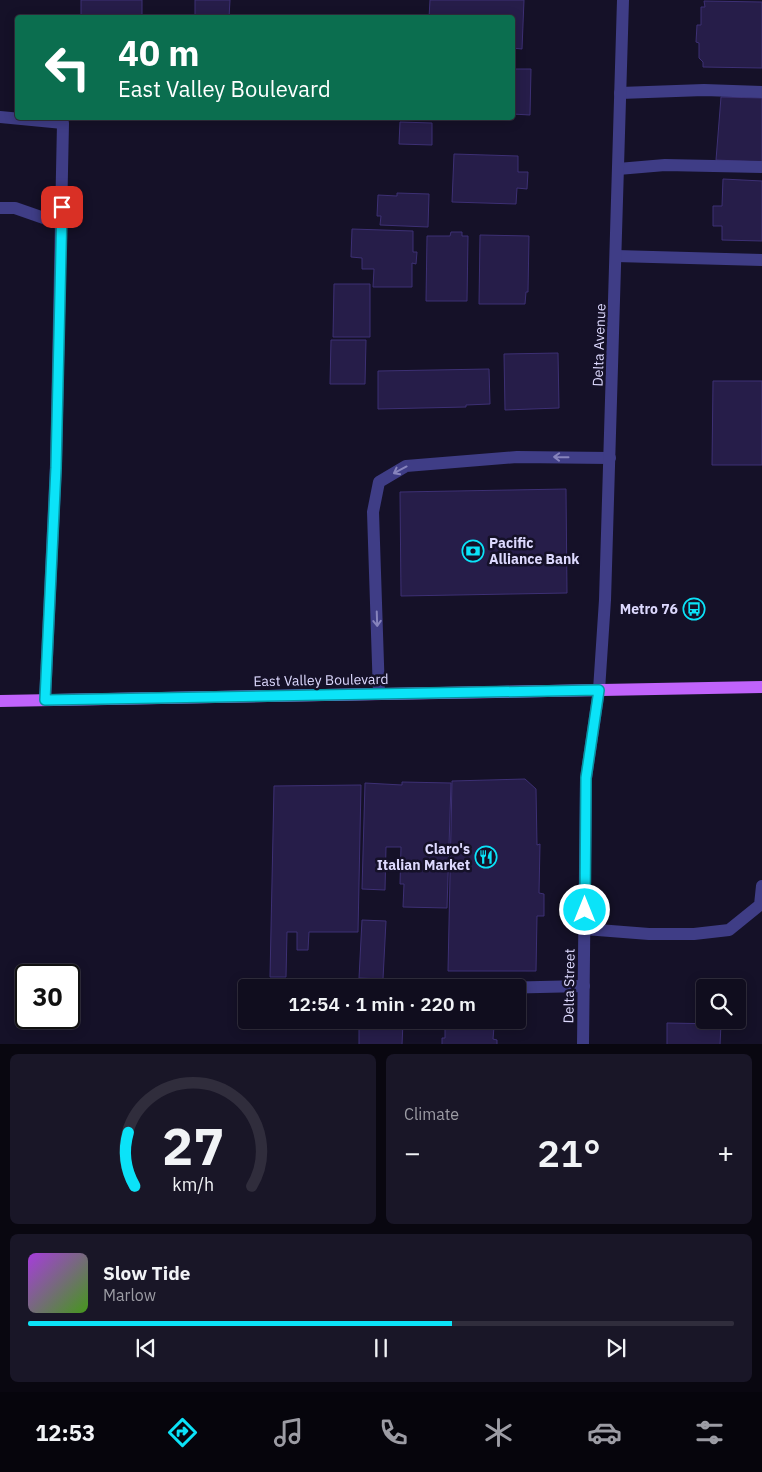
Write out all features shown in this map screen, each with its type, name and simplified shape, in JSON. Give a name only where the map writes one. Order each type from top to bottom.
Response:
[{"type":"main road","name":"East Valley Boulevard","points":[[0,701],[762,687]]},
{"type":"street","name":"Delta Avenue","points":[[599,690],[610,458],[623,0]]},
{"type":"street","points":[[620,93],[704,90],[762,92]]},
{"type":"street","points":[[0,117],[15,119]]},
{"type":"street","points":[[27,120],[63,124],[56,468],[45,700]]},
{"type":"street","points":[[618,169],[665,164],[762,167]]},
{"type":"street","points":[[0,208],[15,208],[61,224]]},
{"type":"street","points":[[616,256],[762,260]]},
{"type":"street","points":[[379,694],[373,512],[379,482],[406,466],[517,457],[610,458]]},
{"type":"street","name":"Delta Street","points":[[583,1044],[586,778],[599,690]]},
{"type":"street","points":[[585,929],[649,934],[694,934],[729,930],[760,905],[762,886]]},
{"type":"street","points":[[526,987],[584,986]]},
{"type":"building","points":[[81,0],[142,0],[142,15],[81,15]]},
{"type":"building","points":[[195,0],[230,0],[229,15],[195,15]]},
{"type":"building","points":[[430,0],[524,0],[522,49],[515,48],[515,15],[429,15]]},
{"type":"building","points":[[704,1],[762,2],[762,68],[703,67],[703,62],[699,58],[699,43],[696,42],[697,25],[701,25],[701,7],[705,7]]},
{"type":"building","points":[[515,69],[531,69],[530,115],[515,114]]},
{"type":"building","points":[[721,97],[762,98],[762,162],[716,160]]},
{"type":"building","points":[[400,122],[432,123],[432,145],[399,144]]},
{"type":"building","points":[[454,154],[518,156],[518,172],[528,172],[527,189],[517,188],[516,204],[452,202]]},
{"type":"building","points":[[723,179],[762,181],[762,241],[722,240],[722,226],[713,226],[713,206],[722,206]]},
{"type":"building","points":[[397,193],[429,194],[428,227],[380,225],[381,216],[377,216],[378,195],[397,196]]},
{"type":"building","points":[[352,229],[413,231],[413,252],[417,252],[416,264],[412,263],[412,287],[373,287],[374,269],[362,269],[362,258],[351,257]]},
{"type":"building","points":[[451,232],[462,232],[462,236],[468,236],[467,301],[426,301],[427,236],[450,236]]},
{"type":"building","points":[[480,235],[529,236],[528,292],[526,292],[525,304],[479,304]]},
{"type":"building","points":[[334,284],[370,284],[370,337],[333,337]]},
{"type":"building","points":[[331,340],[366,340],[365,384],[330,384]]},
{"type":"building","points":[[558,353],[559,408],[505,410],[504,354]]},
{"type":"building","points":[[489,369],[490,404],[466,405],[466,407],[378,409],[378,371]]},
{"type":"building","points":[[713,381],[762,381],[762,465],[712,465]]},
{"type":"building","points":[[566,489],[567,593],[401,596],[400,492]]},
{"type":"building","points":[[525,779],[536,789],[537,845],[540,844],[539,893],[544,894],[544,916],[537,916],[536,971],[448,971],[452,781]]},
{"type":"building","points":[[402,782],[451,783],[447,908],[403,907],[404,884],[400,884],[401,847],[386,847],[385,890],[362,889],[365,783],[402,785]]},
{"type":"building","points":[[361,785],[358,932],[309,932],[308,950],[297,950],[297,932],[287,932],[286,977],[270,977],[274,786]]},
{"type":"building","points":[[362,920],[386,921],[383,979],[359,978]]},
{"type":"building","points":[[667,1023],[696,1024],[696,1029],[721,1029],[720,1044],[667,1044]]},
{"type":"building","points":[[359,1029],[403,1029],[402,1044],[359,1044]]},
{"type":"building","points":[[445,1029],[494,1029],[493,1039],[497,1040],[497,1044],[442,1044],[442,1038],[445,1038]]},
{"type":"place","name":"Pacific Alliance Bank","points":[[473,551]]},
{"type":"place","name":"Metro 76","points":[[694,609]]},
{"type":"place","name":"Claro's Italian Market","points":[[486,857]]},
{"type":"route","points":[[62,207],[56,468],[45,700],[599,690],[586,778],[585,910]]}]
